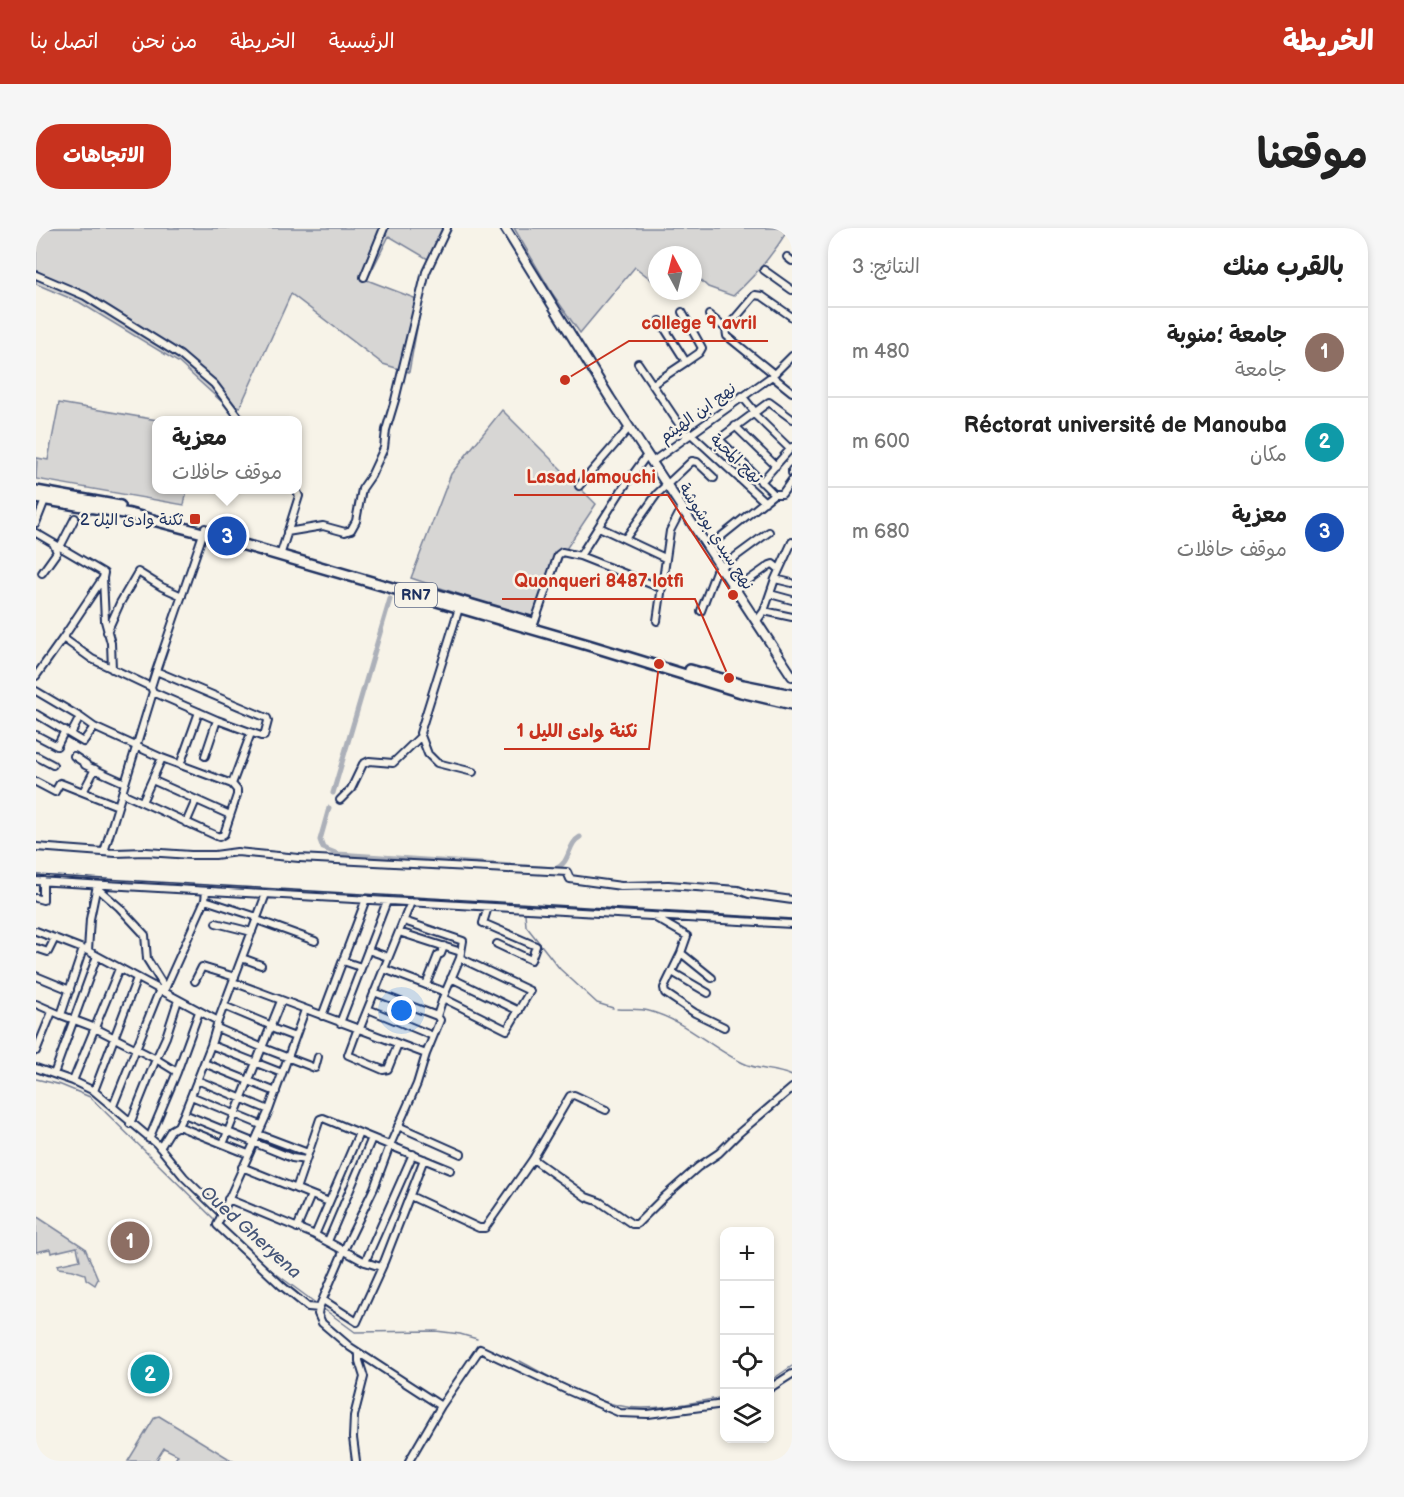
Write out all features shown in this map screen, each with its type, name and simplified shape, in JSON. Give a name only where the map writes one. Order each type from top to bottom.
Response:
[{"type":"main road","name":"RN7","points":[[36,491],[131,508],[459,608],[743,685],[792,695]]},
{"type":"main road","name":"RN7","points":[[40,499],[130,514],[204,530]]},
{"type":"main road","name":"RN7","points":[[281,553],[534,624],[552,632],[741,692],[792,704]]},
{"type":"street","points":[[364,277],[384,228]]},
{"type":"street","points":[[287,532],[323,526],[345,532],[351,530],[356,521],[362,489],[384,448],[386,430],[426,272],[447,228]]},
{"type":"street","name":"نهج سيدي بوشوشة","points":[[504,228],[629,428],[792,676]]},
{"type":"street","points":[[764,270],[792,290]]},
{"type":"street","points":[[36,275],[85,296],[180,355],[214,384],[238,416]]},
{"type":"street","points":[[726,329],[755,295],[762,296],[792,317]]},
{"type":"street","points":[[653,384],[699,353],[702,348],[682,312]]},
{"type":"street","points":[[709,315],[726,329],[728,336],[792,392]]},
{"type":"street","points":[[660,321],[686,362]]},
{"type":"street","name":"نهج ابن الهيثم","points":[[580,556],[621,491],[650,459],[773,375],[792,356]]},
{"type":"street","name":"نهج المحبة","points":[[638,363],[689,434],[765,502]]},
{"type":"street","points":[[742,396],[754,413],[791,447],[761,482]]},
{"type":"street","points":[[774,494],[719,441],[720,437],[770,402],[792,419]]},
{"type":"street","points":[[735,426],[776,466]]},
{"type":"street","points":[[579,486],[629,428]]},
{"type":"street","points":[[625,539],[651,501],[694,461],[714,478]]},
{"type":"street","points":[[708,547],[774,494],[782,494],[792,480]]},
{"type":"street","points":[[281,553],[297,494]]},
{"type":"street","points":[[36,523],[40,499]]},
{"type":"street","points":[[657,621],[670,531],[682,508]]},
{"type":"street","points":[[60,547],[75,518]]},
{"type":"street","points":[[599,528],[665,558]]},
{"type":"street","points":[[104,852],[137,745],[156,671],[204,530]]},
{"type":"street","points":[[701,611],[713,574],[769,532]]},
{"type":"street","points":[[36,533],[103,571],[112,669]]},
{"type":"street","points":[[42,573],[57,552],[52,542]]},
{"type":"street","points":[[756,622],[764,610],[792,542]]},
{"type":"street","points":[[534,624],[558,555],[564,551],[661,588]]},
{"type":"street","points":[[736,589],[770,565],[773,564],[779,569]]},
{"type":"street","points":[[107,632],[120,603],[138,573],[182,596]]},
{"type":"street","points":[[36,676],[103,578]]},
{"type":"street","points":[[775,579],[792,583]]},
{"type":"street","points":[[770,594],[792,600]]},
{"type":"street","points":[[459,608],[420,733],[428,754],[437,764],[473,772]]},
{"type":"street","points":[[764,610],[792,617]]},
{"type":"street","points":[[63,638],[92,659],[152,690],[217,720],[263,737],[268,719],[156,671]]},
{"type":"street","points":[[36,691],[94,727],[162,758],[232,784],[237,790],[224,834],[219,837],[122,793]]},
{"type":"street","points":[[180,765],[199,712]]},
{"type":"street","points":[[36,714],[83,742],[94,727]]},
{"type":"street","points":[[36,735],[57,746],[80,717]]},
{"type":"street","points":[[205,756],[217,720]]},
{"type":"street","points":[[232,784],[251,732]]},
{"type":"street","points":[[340,800],[351,789],[363,764],[369,761],[393,764],[421,736]]},
{"type":"street","points":[[36,756],[52,765]]},
{"type":"street","points":[[74,756],[87,764],[85,765],[125,783]]},
{"type":"street","points":[[142,802],[162,758]]},
{"type":"street","points":[[83,792],[95,769]]},
{"type":"street","points":[[152,780],[230,815]]},
{"type":"street","points":[[36,782],[55,792],[60,783],[118,806]]},
{"type":"street","points":[[186,823],[196,800]]},
{"type":"street","points":[[36,847],[104,852],[215,855],[237,852],[299,858],[567,872],[570,879],[595,883],[738,890],[749,894],[792,900]]},
{"type":"street","points":[[36,898],[43,900],[40,881],[792,924]]},
{"type":"street","points":[[61,1015],[85,950],[96,886]]},
{"type":"street","points":[[96,886],[145,935],[147,959],[163,990]]},
{"type":"street","points":[[113,1106],[136,1048],[205,900],[206,891]]},
{"type":"street","points":[[160,1148],[171,1130],[178,1126],[184,1114],[266,894]]},
{"type":"street","points":[[322,1016],[366,899]]},
{"type":"street","points":[[205,900],[315,941]]},
{"type":"street","points":[[340,1023],[387,901]]},
{"type":"street","points":[[398,1044],[388,1070],[348,1055],[411,902]]},
{"type":"street","points":[[488,907],[483,922],[536,946],[531,960],[497,944]]},
{"type":"street","points":[[650,916],[685,934],[686,938],[664,988],[667,995],[695,1013],[724,1027]]},
{"type":"street","points":[[404,921],[462,940],[464,944],[437,1016]]},
{"type":"street","points":[[216,923],[252,932]]},
{"type":"street","points":[[36,931],[85,950],[163,990],[218,1025],[263,1048],[315,1068],[318,1057]]},
{"type":"street","points":[[384,969],[426,985],[507,1030],[530,991],[444,946],[399,932]]},
{"type":"street","points":[[36,948],[48,952],[55,938]]},
{"type":"street","points":[[426,985],[444,946]]},
{"type":"street","points":[[368,950],[388,957]]},
{"type":"street","points":[[681,953],[712,978]]},
{"type":"street","points":[[54,1074],[96,956]]},
{"type":"street","points":[[242,958],[261,964]]},
{"type":"street","points":[[343,961],[361,967]]},
{"type":"street","points":[[195,981],[202,967],[281,1001],[426,1054]]},
{"type":"street","points":[[73,1081],[93,1027],[119,969]]},
{"type":"street","points":[[672,972],[708,993]]},
{"type":"street","points":[[36,976],[70,990]]},
{"type":"street","points":[[94,1091],[137,978]]},
{"type":"street","points":[[451,978],[519,1011]]},
{"type":"street","points":[[374,992],[437,1016],[440,1020],[417,1084],[374,1188],[344,1250],[318,1314],[322,1323],[359,1354],[441,1406]]},
{"type":"street","points":[[130,1124],[166,1037],[178,1000]]},
{"type":"street","points":[[223,1144],[281,1001]]},
{"type":"street","points":[[36,1004],[116,1038],[177,1072]]},
{"type":"street","points":[[224,1006],[295,1037]]},
{"type":"street","points":[[368,1009],[433,1036]]},
{"type":"street","points":[[219,1220],[269,1110],[305,1010]]},
{"type":"street","points":[[36,1052],[52,1012]]},
{"type":"street","points":[[149,1139],[199,1012]]},
{"type":"street","points":[[211,1045],[282,1073]]},
{"type":"street","points":[[204,1063],[276,1092]]},
{"type":"street","points":[[36,1068],[94,1091],[113,1106],[130,1124],[160,1148],[219,1220],[282,1286],[308,1307],[321,1304],[357,1322],[383,1265],[424,1159]]},
{"type":"street","points":[[197,1080],[269,1110]]},
{"type":"street","points":[[533,1159],[589,1199],[600,1202],[632,1224],[637,1224],[698,1167],[719,1153],[792,1088]]},
{"type":"street","points":[[410,1196],[483,1229],[489,1226],[533,1159],[570,1096],[574,1095],[606,1110]]},
{"type":"street","points":[[191,1096],[261,1125]]},
{"type":"street","points":[[184,1114],[292,1158],[307,1157]]},
{"type":"street","points":[[296,1189],[321,1118],[450,1170]]},
{"type":"street","points":[[178,1126],[248,1154]]},
{"type":"street","points":[[398,1126],[461,1154]]},
{"type":"street","points":[[315,1235],[359,1133]]},
{"type":"street","points":[[258,1134],[307,1157]]},
{"type":"street","points":[[328,1241],[372,1138]]},
{"type":"street","points":[[365,1262],[413,1154]]},
{"type":"street","points":[[242,1167],[329,1203]]},
{"type":"street","points":[[297,1228],[310,1195]]},
{"type":"street","points":[[228,1199],[328,1241],[375,1267],[383,1265]]},
{"type":"street","points":[[409,1461],[441,1406],[480,1348],[620,1413],[658,1413],[720,1405]]},
{"type":"street","points":[[357,1461],[353,1438],[354,1416],[364,1377],[359,1354]]},
{"type":"street","points":[[774,1385],[792,1374]]},
{"type":"shaded area","points":[[36,228],[451,228],[433,262],[389,236],[367,280],[422,301],[409,372],[383,364],[291,294],[240,407],[221,401],[178,362],[79,302],[36,284]]},
{"type":"shaded area","points":[[514,228],[789,228],[764,264],[733,296],[708,287],[702,281],[702,246],[648,246],[648,277],[635,267],[580,333],[552,293]]},
{"type":"shaded area","points":[[59,403],[152,419],[152,494],[186,494],[184,505],[36,479],[37,458],[48,460]]},
{"type":"shaded area","points":[[502,410],[596,504],[564,552],[538,621],[411,578],[451,474]]},
{"type":"shaded area","points":[[36,1216],[85,1248],[98,1279],[95,1285],[86,1279],[85,1274],[58,1268],[57,1265],[80,1260],[77,1247],[51,1253],[50,1249],[36,1252]]},
{"type":"shaded area","points":[[159,1416],[233,1461],[174,1461],[178,1455],[164,1448],[157,1459],[160,1461],[128,1461],[155,1417]]},
{"type":"waterway","points":[[333,793],[390,599]]},
{"type":"waterway","points":[[329,808],[320,840],[323,848],[338,854],[555,869],[564,862],[573,844],[580,837]]},
{"type":"waterway","points":[[525,913],[526,926],[560,969],[597,1003],[613,1008]]},
{"type":"waterway","points":[[617,1009],[645,1010],[662,1015],[686,1027],[743,1063],[792,1076]]},
{"type":"waterway","name":"Oued Gheryena","points":[[36,1079],[61,1085],[90,1097],[215,1220]]},
{"type":"waterway","name":"Oued Gheryena","points":[[241,1244],[271,1270],[317,1304]]},
{"type":"waterway","name":"Oued Gheryena","points":[[321,1307],[355,1332],[436,1331],[477,1339]]},
{"type":"waterway","name":"Oued Gheryena","points":[[520,1361],[558,1382],[614,1405],[638,1408],[663,1407],[720,1398]]},
{"type":"waterway","name":"Oued Gheryena","points":[[774,1378],[792,1366]]},
{"type":"railway","points":[[36,875],[792,919]]},
{"type":"place","name":"college 9 avril","points":[[565,380]]},
{"type":"place","name":"ثكنة وادى اليل 2","points":[[195,519]]},
{"type":"place","name":"معزية","points":[[227,536]]},
{"type":"place","name":"Lasad lamouchi","points":[[733,595]]},
{"type":"place","name":"نكنة وادى الليل 1","points":[[659,664]]},
{"type":"place","name":"Quonqueri 8487 lotfi","points":[[729,678]]},
{"type":"place","name":"جامعة ؛منوبة","points":[[130,1241]]},
{"type":"place","name":"Réctorat université de Manouba","points":[[150,1374]]}]
